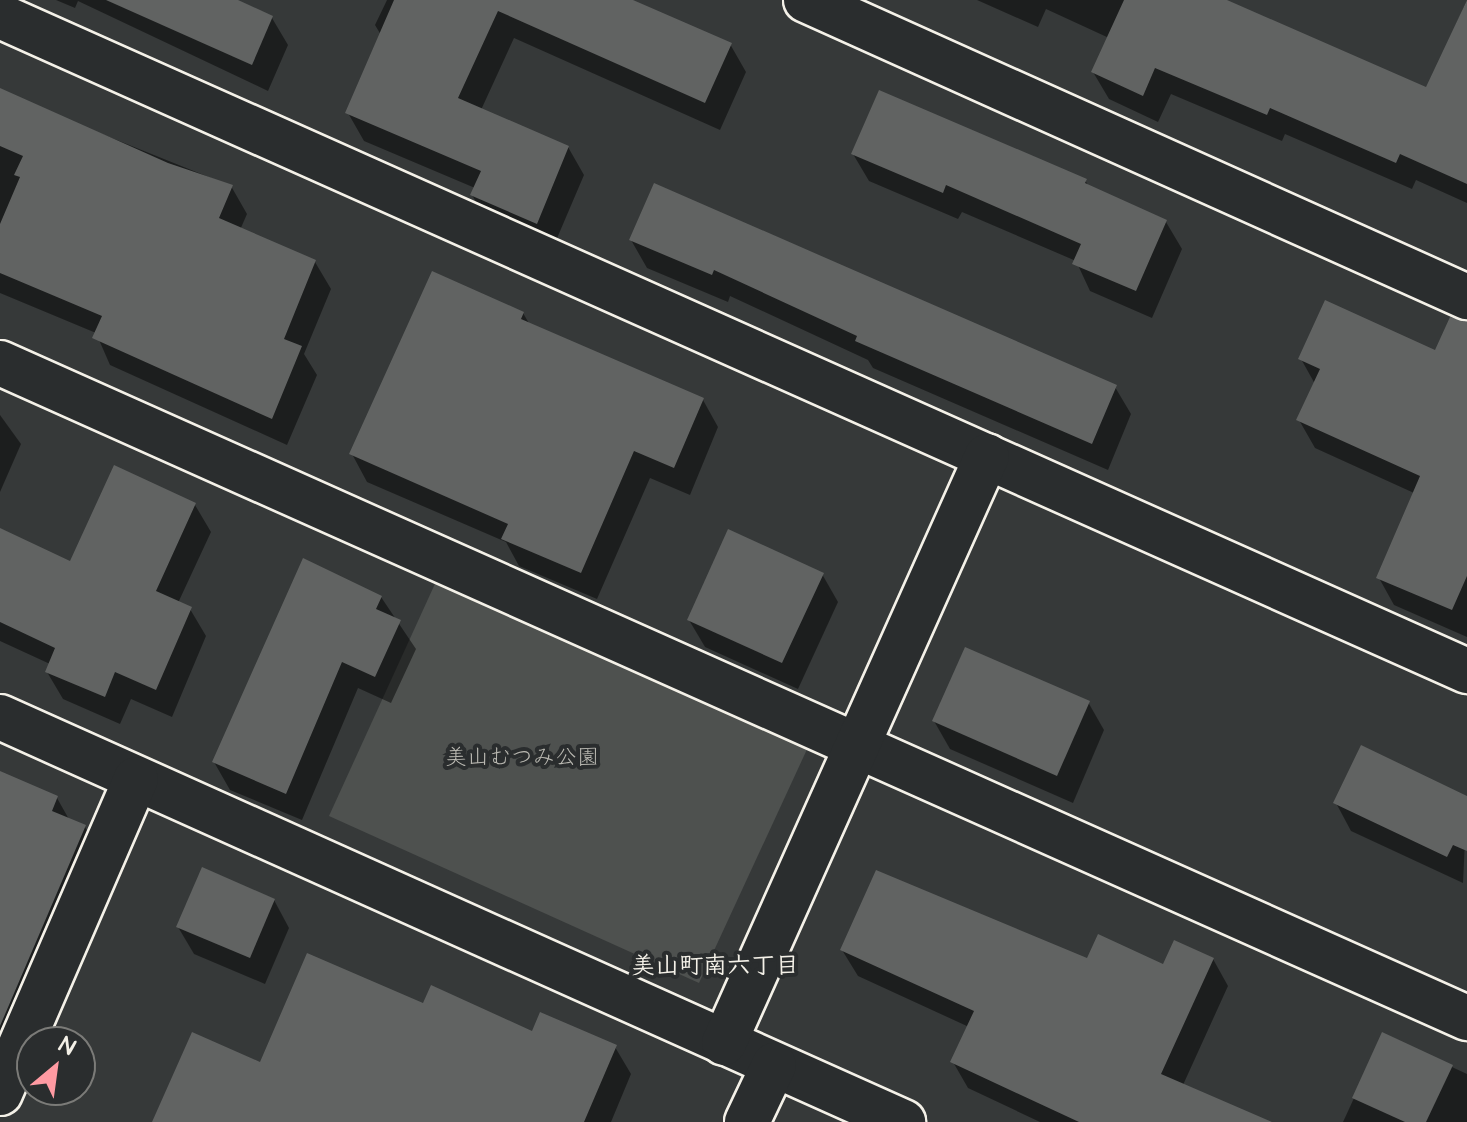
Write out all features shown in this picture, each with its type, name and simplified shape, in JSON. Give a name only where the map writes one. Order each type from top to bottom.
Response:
[{"type":"street","points":[[806,0],[1467,297]]},
{"type":"street","points":[[0,16],[1467,671]]},
{"type":"street","points":[[0,363],[1467,1018]]},
{"type":"street","points":[[724,1043],[860,746],[987,456]]},
{"type":"street","points":[[0,717],[903,1122]]},
{"type":"street","points":[[0,1093],[136,779]]},
{"type":"street","points":[[747,1122],[774,1065]]},
{"type":"green space","name":"美山むつみ公園","points":[[439,575],[809,745],[699,983],[329,816]]},
{"type":"building","points":[[106,0],[238,0],[273,16],[252,65]]},
{"type":"building","points":[[394,0],[633,0],[732,43],[705,103],[498,11],[458,98],[569,146],[537,224],[470,195],[481,171],[345,113]]},
{"type":"building","points":[[1124,0],[1227,0],[1426,87],[1467,0],[1467,184],[1400,154],[1396,163],[1270,108],[1267,115],[1155,68],[1143,96],[1091,72]]},
{"type":"building","points":[[0,88],[168,163],[233,185],[219,218],[316,260],[284,339],[302,346],[272,419],[92,338],[102,316],[0,273],[0,224],[20,177],[14,175],[23,156],[0,146]]},
{"type":"building","points":[[879,90],[1087,179],[1085,183],[1167,220],[1136,291],[1072,264],[1081,244],[946,185],[943,193],[851,154]]},
{"type":"building","points":[[654,183],[1117,385],[1092,444],[855,341],[857,336],[714,270],[712,275],[629,240]]},
{"type":"building","points":[[432,271],[524,312],[521,319],[704,398],[674,468],[634,451],[581,573],[501,539],[508,524],[349,454]]},
{"type":"building","points":[[1325,300],[1435,350],[1450,317],[1467,322],[1467,576],[1452,610],[1376,578],[1420,476],[1296,420],[1320,369],[1298,359]]},
{"type":"building","points":[[114,465],[196,503],[156,591],[192,607],[156,690],[115,672],[105,697],[45,672],[55,648],[0,622],[0,528],[70,561]]},
{"type":"building","points":[[728,529],[824,573],[782,663],[687,620]]},
{"type":"building","points":[[303,558],[382,596],[376,609],[401,620],[375,677],[342,662],[286,794],[212,762]]},
{"type":"building","points":[[965,647],[1090,701],[1057,776],[932,721]]},
{"type":"building","points":[[1361,745],[1467,796],[1467,851],[1453,845],[1447,857],[1333,803]]},
{"type":"building","points":[[0,771],[58,796],[52,811],[86,825],[0,1026]]},
{"type":"building","points":[[202,867],[275,899],[250,958],[176,927]]},
{"type":"building","points":[[876,870],[1087,958],[1098,934],[1163,964],[1174,940],[1214,958],[1161,1074],[1272,1122],[1079,1122],[950,1062],[974,1011],[840,950]]},
{"type":"building","points":[[307,953],[423,1003],[431,985],[532,1031],[540,1012],[617,1045],[584,1122],[152,1122],[192,1032],[260,1062]]},
{"type":"building","points":[[1382,1032],[1453,1065],[1426,1122],[1405,1122],[1352,1098]]},
{"type":"district","name":"美山町南六丁目","points":[[715,967]]}]
